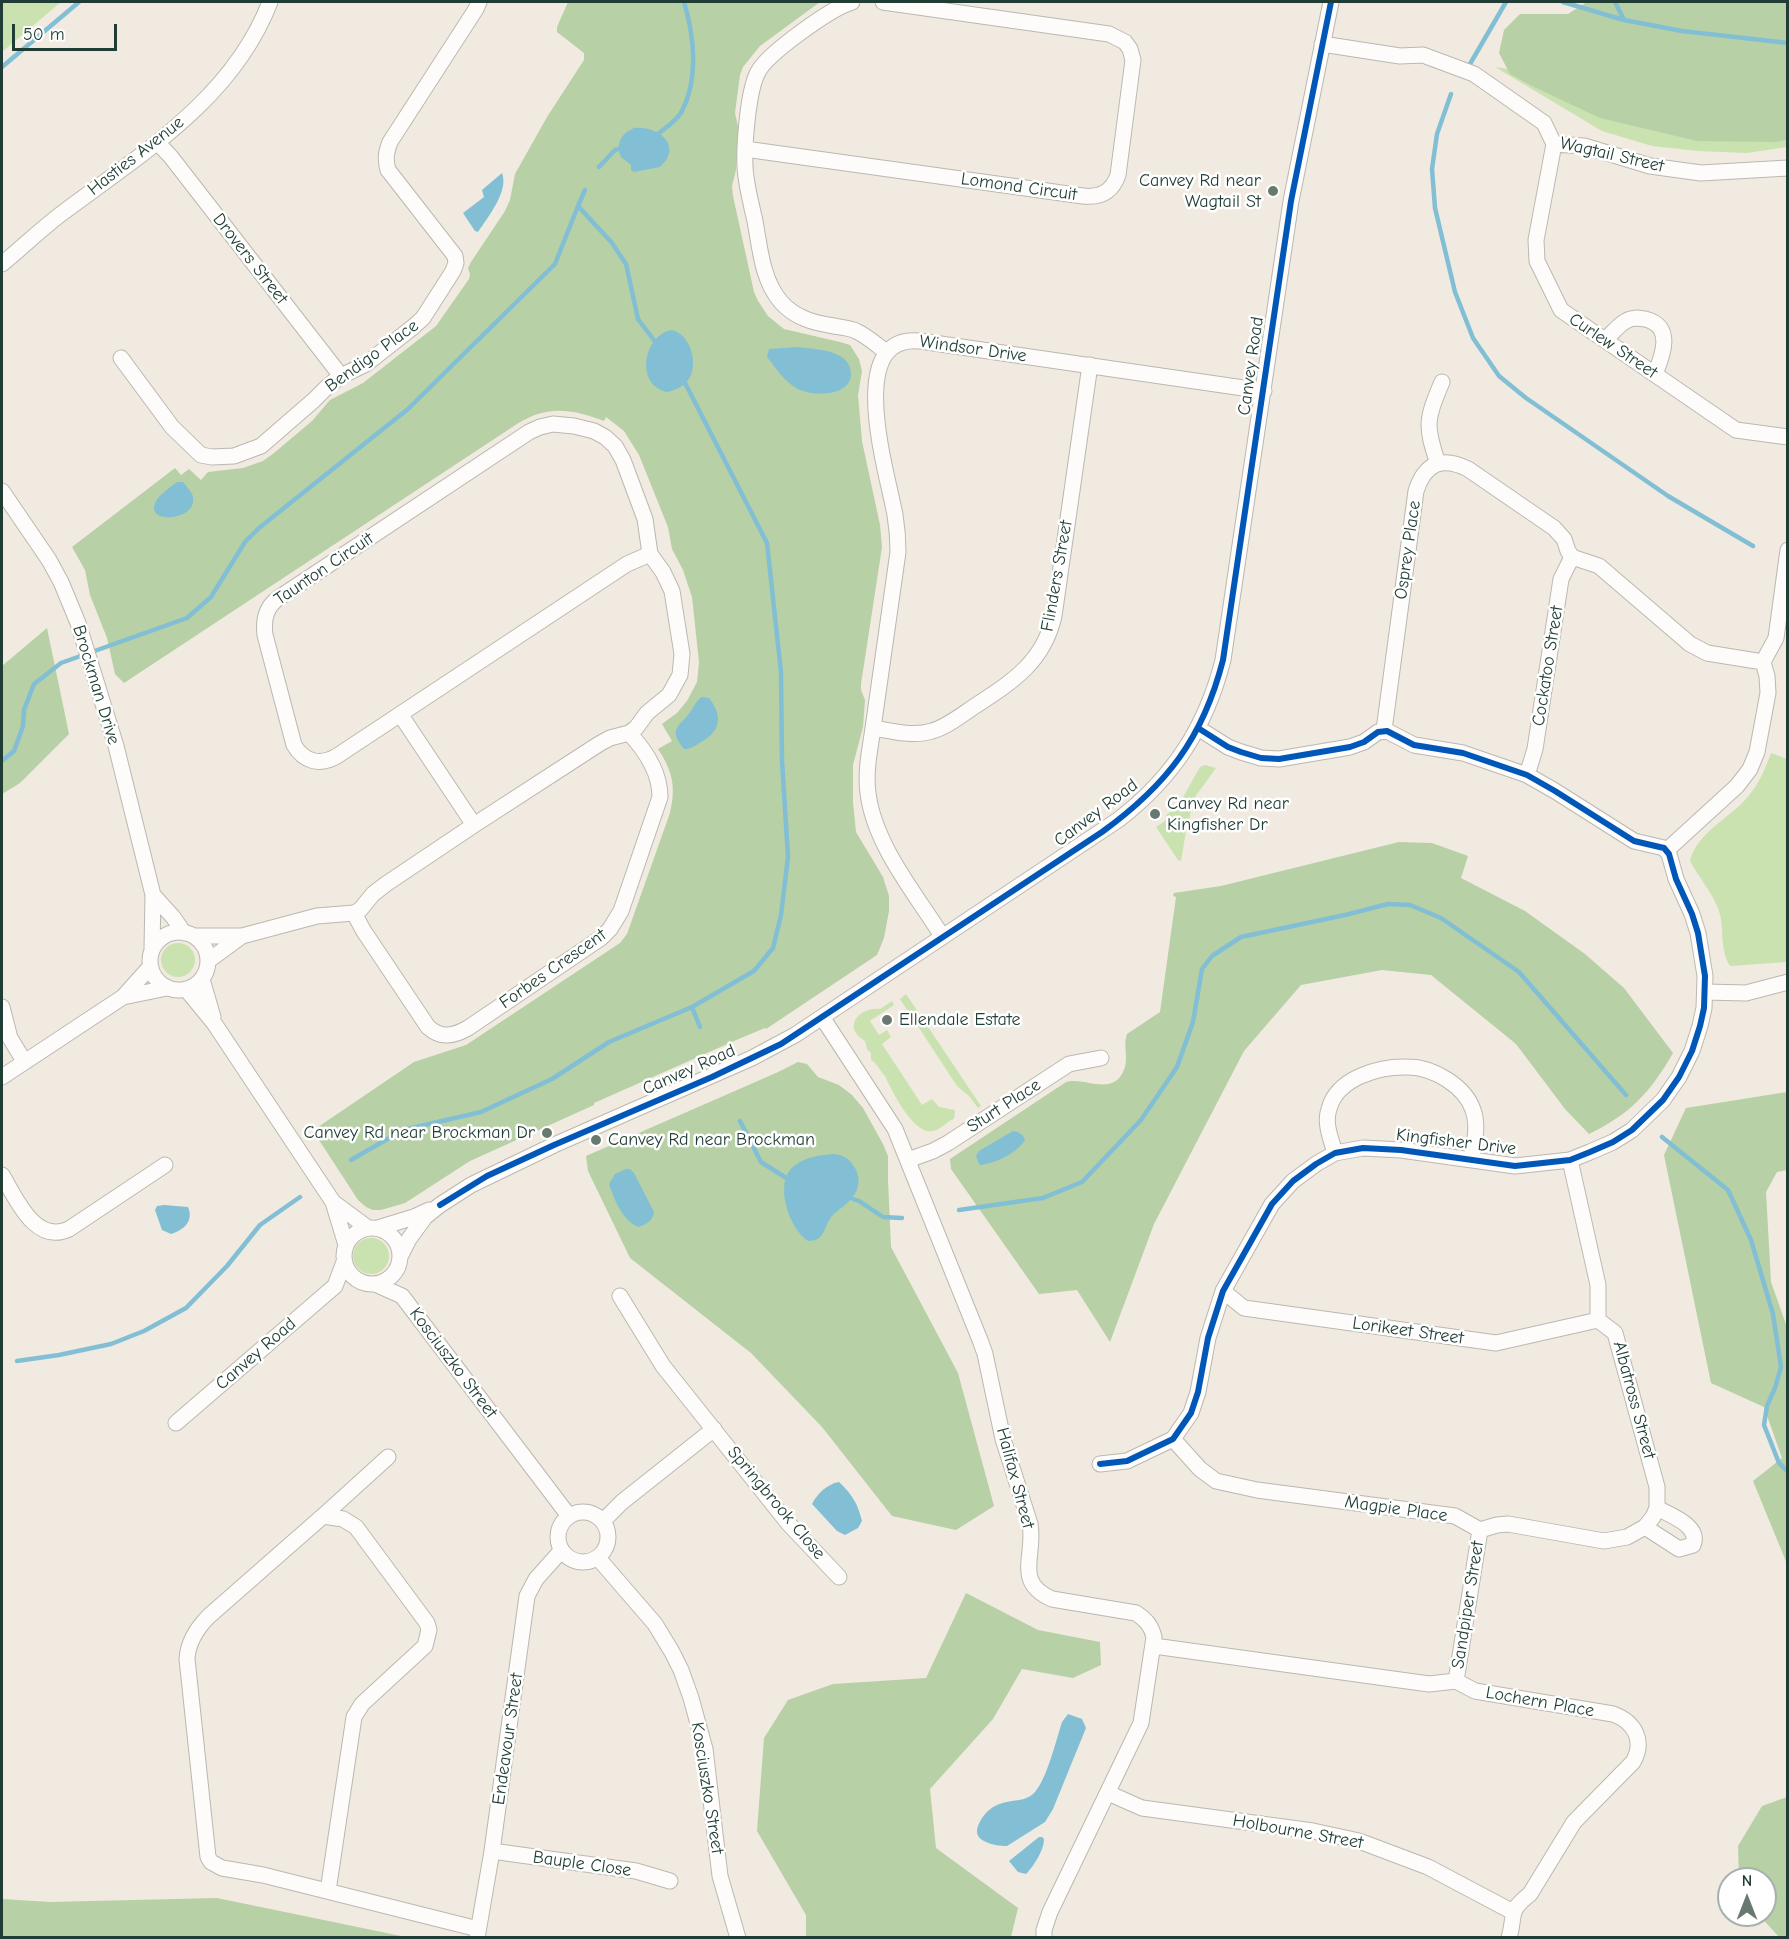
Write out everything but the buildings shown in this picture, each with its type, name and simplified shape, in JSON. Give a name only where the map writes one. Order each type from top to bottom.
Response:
[{"type":"street","name":"Hasties Avenue","points":[[2,264],[62,213],[158,143],[222,82],[249,44],[270,2]]},
{"type":"street","name":"Bendigo Place","points":[[121,358],[172,427],[201,455],[234,456],[261,446],[341,376],[366,364],[418,323],[456,263],[454,256],[388,170],[386,152],[390,142],[479,2]]},
{"type":"street","points":[[852,2],[836,8],[770,56],[761,66],[753,83],[746,149],[747,183],[765,270],[772,290],[784,306],[801,317],[821,324],[856,331],[886,352],[877,380],[876,414],[895,514],[898,552],[873,728],[867,781],[869,803],[874,823],[889,853],[942,936]]},
{"type":"street","name":"Lomond Circuit","points":[[746,149],[1083,196],[1103,194],[1113,187],[1118,175],[1133,67],[1132,55],[1125,42],[1109,34],[883,2]]},
{"type":"street","name":"Canvey Road","points":[[373,1228],[414,1217],[440,1205],[487,1176],[781,1044],[1102,832],[1129,812],[1170,771],[1198,728],[1211,700],[1224,660],[1293,191],[1331,2]]},
{"type":"street","name":"Wagtail Street","points":[[1322,44],[1400,56],[1423,55],[1474,74],[1544,123],[1554,144],[1584,146],[1650,166],[1701,173],[1788,168]]},
{"type":"street","name":"Drovers Street","points":[[158,143],[341,376]]},
{"type":"street","name":"Curlew Street","points":[[1554,144],[1536,240],[1537,261],[1561,310],[1736,429],[1788,437]]},
{"type":"street","points":[[1605,340],[1627,320],[1635,318],[1653,322],[1664,336],[1663,356],[1655,374]]},
{"type":"street","name":"Windsor Drive","points":[[886,352],[899,342],[909,340],[1264,391]]},
{"type":"street","name":"Flinders Street","points":[[873,728],[912,734],[934,731],[952,722],[1004,687],[1025,670],[1039,653],[1054,616],[1090,365]]},
{"type":"street","points":[[1442,382],[1428,419],[1429,436],[1438,464],[1452,462],[1468,469],[1554,528],[1564,539],[1572,557],[1599,566],[1683,640],[1698,649],[1716,655],[1763,662]]},
{"type":"street","name":"Taunton Circuit","points":[[354,913],[360,910],[373,894],[386,884],[474,825],[599,744],[610,738],[630,733],[647,713],[669,695],[679,679],[682,665],[672,591],[663,572],[650,554],[645,519],[623,460],[615,446],[605,436],[594,431],[553,424],[529,432],[269,606],[264,619],[265,635],[294,745],[301,755],[316,762],[330,760],[627,564],[650,554]]},
{"type":"street","name":"Osprey Place","points":[[1384,730],[1416,490],[1422,476],[1429,468],[1438,464]]},
{"type":"street","name":"Brockman Drive","points":[[2,491],[41,547],[61,582],[78,623],[116,746],[153,895],[153,948]]},
{"type":"street","points":[[1198,728],[1240,752],[1279,759],[1350,747],[1384,730],[1392,732],[1414,745],[1476,757],[1527,776],[1634,841],[1667,850],[1737,786],[1750,768],[1759,743],[1768,693],[1763,662],[1775,644],[1788,550]]},
{"type":"street","name":"Cockatoo Street","points":[[1527,776],[1535,749],[1561,579],[1572,557]]},
{"type":"street","points":[[400,714],[474,825]]},
{"type":"street","name":"Forbes Crescent","points":[[354,913],[428,1027],[447,1036],[468,1028],[602,938],[617,918],[659,806],[660,797],[655,770],[630,733]]},
{"type":"street","name":"Kingfisher Drive","points":[[1101,1464],[1127,1461],[1173,1439],[1191,1413],[1208,1338],[1223,1290],[1272,1204],[1293,1181],[1316,1164],[1335,1153],[1363,1149],[1401,1150],[1515,1166],[1570,1160],[1622,1137],[1663,1100],[1679,1077],[1692,1051],[1700,1026],[1705,992],[1703,953],[1698,933],[1667,850]]},
{"type":"street","name":"Brockman Drive","points":[[153,895],[189,934]]},
{"type":"street","points":[[189,934],[201,943],[206,951],[208,961],[206,970],[202,979],[195,985],[177,990],[167,988],[159,983],[150,967],[153,948],[166,935],[175,932],[242,936],[317,916],[354,913]]},
{"type":"street","points":[[208,961],[242,936]]},
{"type":"street","points":[[2,1077],[123,997],[150,967]]},
{"type":"street","points":[[202,979],[214,1023]]},
{"type":"street","points":[[1705,992],[1746,993],[1788,982]]},
{"type":"street","points":[[123,997],[167,988]]},
{"type":"street","points":[[186,989],[214,1023],[333,1202],[346,1245],[344,1262],[355,1279],[369,1284]]},
{"type":"street","points":[[2,1007],[10,1038],[24,1061]]},
{"type":"street","name":"Halifax Street","points":[[822,1017],[889,1119],[908,1160],[985,1354],[1003,1439],[1032,1532],[1029,1579],[1034,1588],[1052,1599],[1136,1612],[1152,1628],[1154,1646],[1141,1723],[1050,1912],[1044,1938]]},
{"type":"street","name":"Sturt Place","points":[[908,1160],[948,1143],[1069,1064],[1101,1058]]},
{"type":"street","name":"Kingfisher Drive","points":[[1335,1153],[1326,1120],[1329,1107],[1341,1087],[1357,1077],[1372,1072],[1409,1066],[1441,1077],[1455,1086],[1468,1099],[1474,1112],[1476,1126],[1471,1160]]},
{"type":"street","name":"Albatross Street","points":[[1570,1160],[1599,1285],[1598,1320],[1615,1333],[1657,1486],[1658,1508]]},
{"type":"street","points":[[2,1175],[32,1222],[40,1229],[56,1232],[69,1229],[165,1166]]},
{"type":"street","points":[[333,1202],[373,1228],[387,1232],[399,1246],[399,1262],[390,1279],[369,1284],[335,1286]]},
{"type":"street","name":"Canvey Road","points":[[399,1262],[419,1223],[440,1205]]},
{"type":"street","points":[[346,1245],[359,1231],[373,1228]]},
{"type":"street","name":"Canvey Road","points":[[176,1423],[335,1286],[344,1262]]},
{"type":"street","name":"Kosciuszko Street","points":[[399,1262],[402,1296],[569,1516]]},
{"type":"street","name":"Kosciuszko Street","points":[[369,1284],[402,1296]]},
{"type":"street","name":"Lorikeet Street","points":[[1223,1290],[1244,1308],[1496,1343],[1598,1320]]},
{"type":"street","name":"Springbrook Close","points":[[620,1296],[663,1366],[788,1523],[839,1577]]},
{"type":"street","points":[[603,1521],[622,1502],[714,1429]]},
{"type":"street","name":"Magpie Place","points":[[1173,1439],[1200,1469],[1216,1481],[1257,1490],[1455,1516],[1480,1530]]},
{"type":"street","points":[[388,1456],[202,1623],[193,1637],[187,1659],[207,1850],[211,1862],[222,1868],[263,1875],[328,1891],[478,1934]]},
{"type":"street","points":[[1480,1530],[1508,1524],[1604,1540],[1630,1536],[1645,1527],[1658,1508],[1692,1530],[1695,1540],[1693,1545],[1679,1549],[1645,1527]]},
{"type":"street","points":[[581,1511],[590,1513],[603,1521],[609,1537],[608,1545],[598,1558],[591,1562],[575,1562],[561,1551],[557,1534],[560,1526],[569,1516],[581,1511]]},
{"type":"street","points":[[323,1516],[343,1519],[356,1527],[427,1623],[429,1630],[425,1646],[362,1704],[354,1717],[328,1891]]},
{"type":"street","name":"Sandpiper Street","points":[[1456,1681],[1480,1530]]},
{"type":"street","name":"Endeavour Street","points":[[478,1934],[492,1851],[527,1596],[536,1578],[561,1551]]},
{"type":"street","name":"Kosciuszko Street","points":[[598,1558],[655,1624],[681,1670],[705,1749],[720,1876],[738,1938]]},
{"type":"street","name":"Lochern Place","points":[[1154,1646],[1429,1684],[1456,1681],[1480,1692],[1613,1714],[1629,1722],[1637,1734],[1638,1749],[1633,1762],[1574,1822],[1530,1894],[1513,1912]]},
{"type":"street","name":"Holbourne Street","points":[[1108,1793],[1142,1808],[1313,1831],[1359,1841],[1428,1867],[1513,1912]]},
{"type":"street","name":"Bauple Close","points":[[492,1851],[636,1871],[670,1881]]},
{"type":"street","points":[[1509,1938],[1513,1912]]},
{"type":"green space","points":[[2,2],[61,2],[2,52]]},
{"type":"green space","points":[[568,2],[820,2],[760,46],[743,67],[735,113],[739,131],[736,170],[732,186],[754,292],[768,316],[784,329],[850,345],[859,359],[862,371],[858,395],[862,441],[880,525],[882,547],[861,684],[865,700],[863,727],[853,765],[853,802],[856,832],[883,877],[889,896],[889,911],[884,938],[877,955],[766,1029],[594,1103],[594,1105],[470,1161],[405,1203],[373,1210],[358,1200],[319,1140],[315,1129],[414,1062],[466,1045],[620,943],[627,934],[670,813],[673,795],[672,780],[658,749],[672,741],[662,724],[677,713],[687,701],[697,682],[699,662],[692,597],[683,570],[672,549],[668,527],[639,455],[624,431],[606,417],[604,421],[560,411],[528,418],[124,683],[115,674],[107,638],[90,595],[85,570],[72,547],[175,468],[181,475],[189,469],[201,480],[208,472],[243,468],[263,461],[312,421],[330,400],[363,383],[436,326],[469,279],[468,268],[471,262],[510,200],[515,174],[547,117],[584,60],[584,53],[557,32]]},
{"type":"green space","points":[[1587,2],[1787,2],[1787,140],[1775,142],[1697,141],[1600,118],[1510,74],[1499,53],[1504,30],[1520,14],[1568,14]]},
{"type":"green space","points":[[1495,67],[1787,111],[1787,147],[1747,153],[1652,146],[1602,131]]},
{"type":"green space","points":[[47,628],[69,734],[20,783],[2,794],[2,666]]},
{"type":"green space","points":[[1771,753],[1787,759],[1787,962],[1730,966],[1724,952],[1719,911],[1690,861],[1699,842],[1706,834],[1751,793]]},
{"type":"green space","points":[[1205,765],[1216,768],[1192,801],[1181,861],[1178,860],[1156,827],[1168,819],[1166,815],[1181,804],[1200,767]]},
{"type":"green space","points":[[1399,842],[1432,843],[1468,856],[1461,878],[1525,911],[1585,954],[1624,988],[1673,1053],[1656,1080],[1628,1110],[1589,1134],[1565,1109],[1516,1044],[1431,975],[1382,970],[1301,985],[1244,1051],[1154,1224],[1110,1342],[1077,1290],[1039,1294],[951,1169],[950,1159],[1066,1082],[1107,1084],[1120,1077],[1126,1063],[1127,1034],[1160,1012],[1176,897],[1173,896],[1174,893],[1221,886]]},
{"type":"green space","points":[[178,943],[190,948],[195,960],[190,972],[178,977],[166,972],[161,960],[166,948]]},
{"type":"green space","points":[[906,994],[981,1106],[978,1108],[957,1086],[900,999]]},
{"type":"green space","points":[[892,1001],[894,1005],[870,1021],[879,1035],[887,1030],[891,1037],[882,1044],[922,1105],[932,1099],[939,1107],[955,1110],[954,1119],[933,1131],[926,1131],[918,1127],[904,1111],[885,1076],[871,1060],[871,1053],[865,1041],[858,1036],[855,1030],[856,1019],[865,1011],[880,1009]]},
{"type":"green space","points":[[798,1062],[807,1064],[818,1077],[839,1085],[852,1095],[863,1108],[888,1156],[891,1247],[958,1373],[994,1506],[956,1530],[892,1516],[822,1427],[751,1353],[630,1258],[588,1171],[586,1156]]},
{"type":"green space","points":[[1787,1092],[1787,1170],[1777,1172],[1766,1192],[1771,1282],[1787,1327],[1787,1564],[1753,1481],[1782,1458],[1764,1407],[1711,1383],[1664,1155],[1686,1108]]},
{"type":"green space","points":[[371,1238],[383,1244],[389,1256],[383,1268],[371,1274],[359,1268],[353,1256],[359,1244]]},
{"type":"green space","points":[[966,1593],[1038,1630],[1100,1642],[1101,1665],[1073,1678],[1022,1669],[993,1719],[930,1789],[936,1848],[1018,1908],[1011,1937],[806,1937],[806,1915],[757,1831],[764,1738],[788,1700],[833,1684],[926,1678]]},
{"type":"green space","points":[[1787,1797],[1787,1937],[1779,1937],[1770,1927],[1777,1927],[1777,1867],[1739,1867],[1738,1846],[1762,1806]]},
{"type":"green space","points":[[217,1898],[406,1937],[2,1937],[2,1899],[50,1902]]},
{"type":"water","points":[[634,128],[652,130],[665,138],[669,145],[669,152],[667,159],[660,167],[634,172],[631,170],[631,165],[621,157],[620,140],[625,133]]},
{"type":"water","points":[[502,173],[503,188],[500,196],[478,232],[475,231],[463,213],[484,197],[482,190]]},
{"type":"water","points":[[671,330],[678,332],[687,342],[693,356],[693,364],[686,383],[667,392],[657,388],[650,380],[647,361],[654,341],[661,334]]},
{"type":"water","points":[[798,347],[827,351],[843,358],[850,369],[849,382],[838,391],[829,393],[811,393],[796,388],[780,374],[767,357],[769,349]]},
{"type":"water","points":[[177,482],[183,482],[191,492],[192,506],[180,515],[163,517],[157,514],[154,509],[156,501]]},
{"type":"water","points":[[702,697],[709,698],[716,711],[718,723],[708,738],[693,747],[684,749],[676,736],[677,728]]},
{"type":"water","points":[[1013,1131],[1023,1136],[1025,1140],[1021,1145],[999,1160],[979,1164],[976,1156],[979,1151]]},
{"type":"water","points":[[834,1154],[846,1158],[855,1167],[858,1186],[851,1199],[829,1220],[821,1236],[808,1241],[801,1235],[790,1216],[784,1194],[785,1183],[788,1173],[803,1160]]},
{"type":"water","points":[[626,1169],[634,1173],[654,1212],[651,1220],[639,1227],[624,1215],[616,1203],[609,1184],[615,1174]]},
{"type":"water","points":[[157,1206],[188,1207],[190,1212],[187,1224],[171,1234],[162,1230],[155,1210]]},
{"type":"water","points":[[839,1482],[854,1500],[862,1521],[858,1528],[845,1535],[837,1531],[812,1504],[823,1490]]},
{"type":"water","points":[[1068,1714],[1082,1719],[1086,1728],[1053,1809],[1045,1822],[1007,1846],[981,1839],[977,1831],[978,1827],[989,1810],[1003,1803],[1024,1799],[1035,1792],[1051,1759],[1062,1722]]},
{"type":"water","points":[[1039,1837],[1044,1839],[1044,1843],[1035,1862],[1026,1874],[1018,1872],[1009,1861]]},
{"type":"waterway","points":[[2,67],[79,2]]},
{"type":"waterway","points":[[655,136],[680,115],[691,85],[692,42],[684,2]]},
{"type":"waterway","points":[[1470,64],[1506,2]]},
{"type":"waterway","points":[[1563,2],[1624,20]]},
{"type":"waterway","points":[[1615,2],[1624,20],[1682,31],[1788,43]]},
{"type":"waterway","points":[[1451,94],[1437,134],[1432,169],[1435,208],[1455,292],[1473,338],[1499,376],[1526,398],[1668,496],[1753,546]]},
{"type":"waterway","points":[[599,167],[615,150],[625,147]]},
{"type":"waterway","points":[[585,190],[578,206],[612,243],[626,264],[638,319],[656,343]]},
{"type":"waterway","points":[[2,761],[14,751],[23,726],[24,710],[34,684],[61,663],[187,618],[211,597],[245,542],[259,528],[408,409],[555,264],[578,206]]},
{"type":"waterway","points":[[683,379],[767,543],[781,672],[782,761],[788,857],[781,915],[773,948],[754,971],[692,1007],[700,1027]]},
{"type":"waterway","points":[[959,1210],[1043,1198],[1082,1182],[1141,1120],[1177,1067],[1193,1022],[1202,969],[1212,956],[1241,937],[1388,904],[1410,905],[1441,918],[1519,972],[1626,1095]]},
{"type":"waterway","points":[[351,1160],[403,1130],[481,1112],[552,1079],[609,1042],[692,1007]]},
{"type":"waterway","points":[[740,1121],[761,1162],[791,1181]]},
{"type":"waterway","points":[[1662,1137],[1728,1190],[1751,1240],[1773,1314],[1781,1367],[1767,1406],[1764,1425],[1779,1463],[1788,1472]]},
{"type":"waterway","points":[[17,1361],[111,1344],[144,1331],[186,1308],[227,1266],[260,1225],[300,1197]]},
{"type":"waterway","points":[[848,1197],[859,1201],[883,1217],[902,1218]]},
{"type":"cycle path","points":[[440,1205],[487,1176],[712,1077],[781,1044],[1102,832],[1146,796],[1179,758],[1205,713],[1223,660],[1291,201],[1331,2]]},
{"type":"cycle path","points":[[1100,1464],[1127,1461],[1173,1439],[1191,1413],[1198,1392],[1208,1338],[1223,1291],[1272,1204],[1293,1181],[1335,1153],[1363,1148],[1401,1150],[1515,1166],[1570,1160],[1590,1152],[1613,1142],[1632,1130],[1663,1100],[1679,1077],[1692,1051],[1704,1008],[1705,976],[1698,933],[1676,879],[1669,854],[1664,848],[1634,841],[1527,775],[1463,753],[1414,745],[1387,731],[1378,732],[1364,742],[1350,747],[1279,759],[1261,758],[1241,752],[1228,747],[1198,728]]},
{"type":"place","name":"Canvey Rd near Wagtail St","points":[[1273,191]]},
{"type":"place","name":"Canvey Rd near Kingfisher Dr","points":[[1155,814]]},
{"type":"place","name":"Ellendale Estate","points":[[887,1020]]},
{"type":"place","name":"Canvey Rd near Brockman Dr","points":[[547,1133]]},
{"type":"place","name":"Canvey Rd near Brockman","points":[[596,1140]]}]
